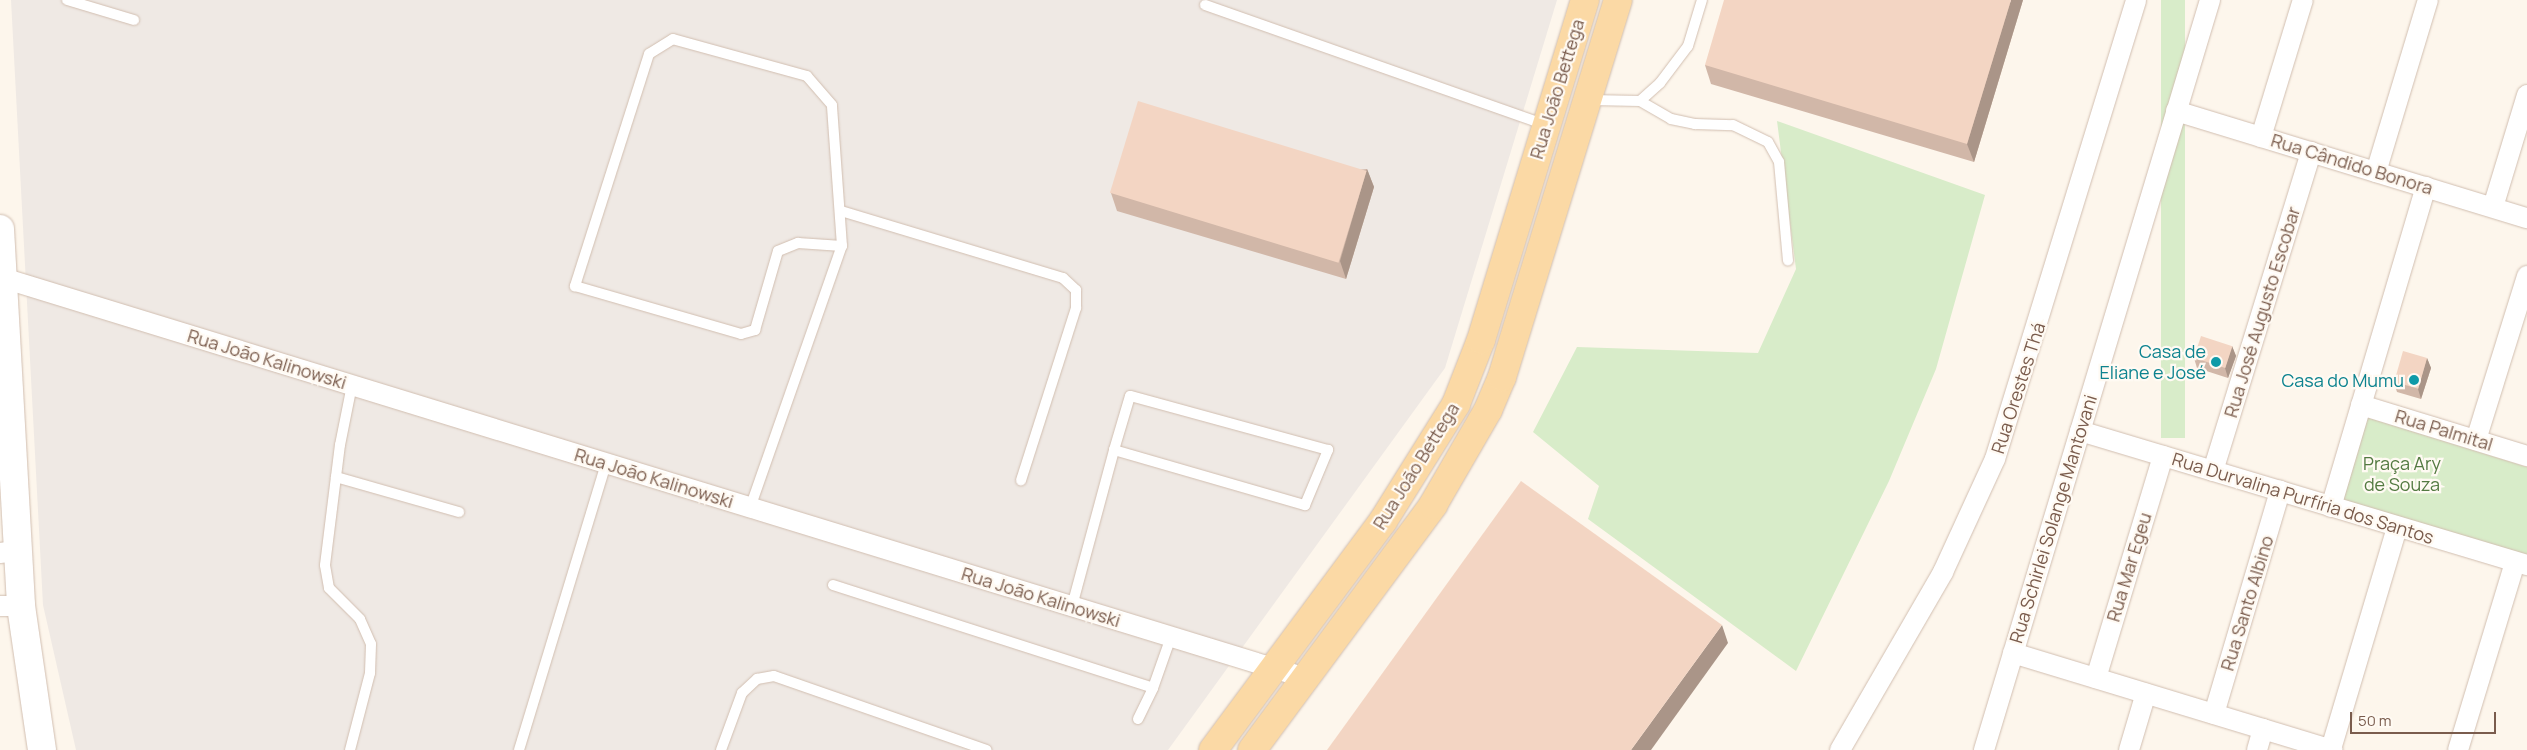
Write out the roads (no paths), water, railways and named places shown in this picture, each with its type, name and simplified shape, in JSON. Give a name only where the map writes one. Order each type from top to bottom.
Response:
[{"type":"main road","name":"Rua João Bettega","points":[[1214,750],[1383,521],[1456,404],[1481,340],[1585,0]]},
{"type":"main road","name":"Rua João Bettega","points":[[1252,750],[1433,505],[1488,410],[1502,378],[1618,0]]},
{"type":"main road","points":[[0,230],[3,278],[10,606],[42,750]]},
{"type":"street","name":"Rua Orestes Thá","points":[[1840,750],[1943,572],[1995,459],[2136,0]]},
{"type":"street","name":"Rua Schirlei Solange Mantovani","points":[[1984,750],[2210,0]]},
{"type":"street","points":[[2261,137],[2303,0]]},
{"type":"street","points":[[2376,172],[2428,0]]},
{"type":"street","points":[[2493,207],[2527,95]]},
{"type":"street","name":"Rua Cândido Bonora","points":[[2176,111],[2527,218]]},
{"type":"street","name":"Rua José Augusto Escobar","points":[[2213,471],[2311,152]]},
{"type":"street","points":[[2331,507],[2426,187]]},
{"type":"street","points":[[2476,440],[2527,276]]},
{"type":"street","name":"Rua João Kalinowski","points":[[3,278],[1306,678]]},
{"type":"street","name":"Rua Palmital","points":[[2362,405],[2527,456]]},
{"type":"street","name":"Rua Durvalina Purfíria dos Santos","points":[[2080,431],[2521,564]]},
{"type":"street","name":"Rua Mar Egeu","points":[[2096,678],[2162,456]]},
{"type":"street","name":"Rua Santo Albino","points":[[2214,714],[2280,491]]},
{"type":"street","points":[[2013,654],[2332,750],[2398,527]]},
{"type":"street","points":[[2458,750],[2521,564]]},
{"type":"street","points":[[2128,750],[2146,694]]},
{"type":"street","points":[[2257,750],[2263,729]]},
{"type":"lane","points":[[67,0],[134,20]]},
{"type":"lane","points":[[1640,101],[1660,83],[1688,46],[1702,0]]},
{"type":"lane","points":[[1205,5],[1546,125]]},
{"type":"lane","points":[[750,508],[842,246],[832,105],[806,76],[673,39],[649,54],[575,286],[741,334],[755,330],[778,251],[798,243],[842,246]]},
{"type":"lane","points":[[1587,100],[1640,101],[1671,119],[1695,124],[1732,125],[1768,142],[1779,162],[1788,261]]},
{"type":"lane","points":[[841,211],[1062,278],[1076,290],[1076,308],[1021,480]]},
{"type":"lane","points":[[350,750],[370,673],[371,644],[360,619],[329,588],[325,565],[336,477],[352,385]]},
{"type":"lane","points":[[1072,606],[1114,450],[1130,396],[1328,450],[1304,505],[1114,450]]},
{"type":"lane","points":[[519,750],[606,463]]},
{"type":"lane","points":[[336,477],[458,512]]},
{"type":"lane","points":[[833,585],[1153,688]]},
{"type":"lane","points":[[1138,719],[1153,688],[1171,637]]},
{"type":"lane","points":[[721,750],[742,693],[757,679],[774,676],[986,750]]},
{"type":"place","name":"Casa de Eliane e José","points":[[2216,362]]},
{"type":"place","name":"Casa do Mumu","points":[[2414,380]]},
{"type":"park label","name":"Praça Ary de Souza","points":[[2402,474]]}]
